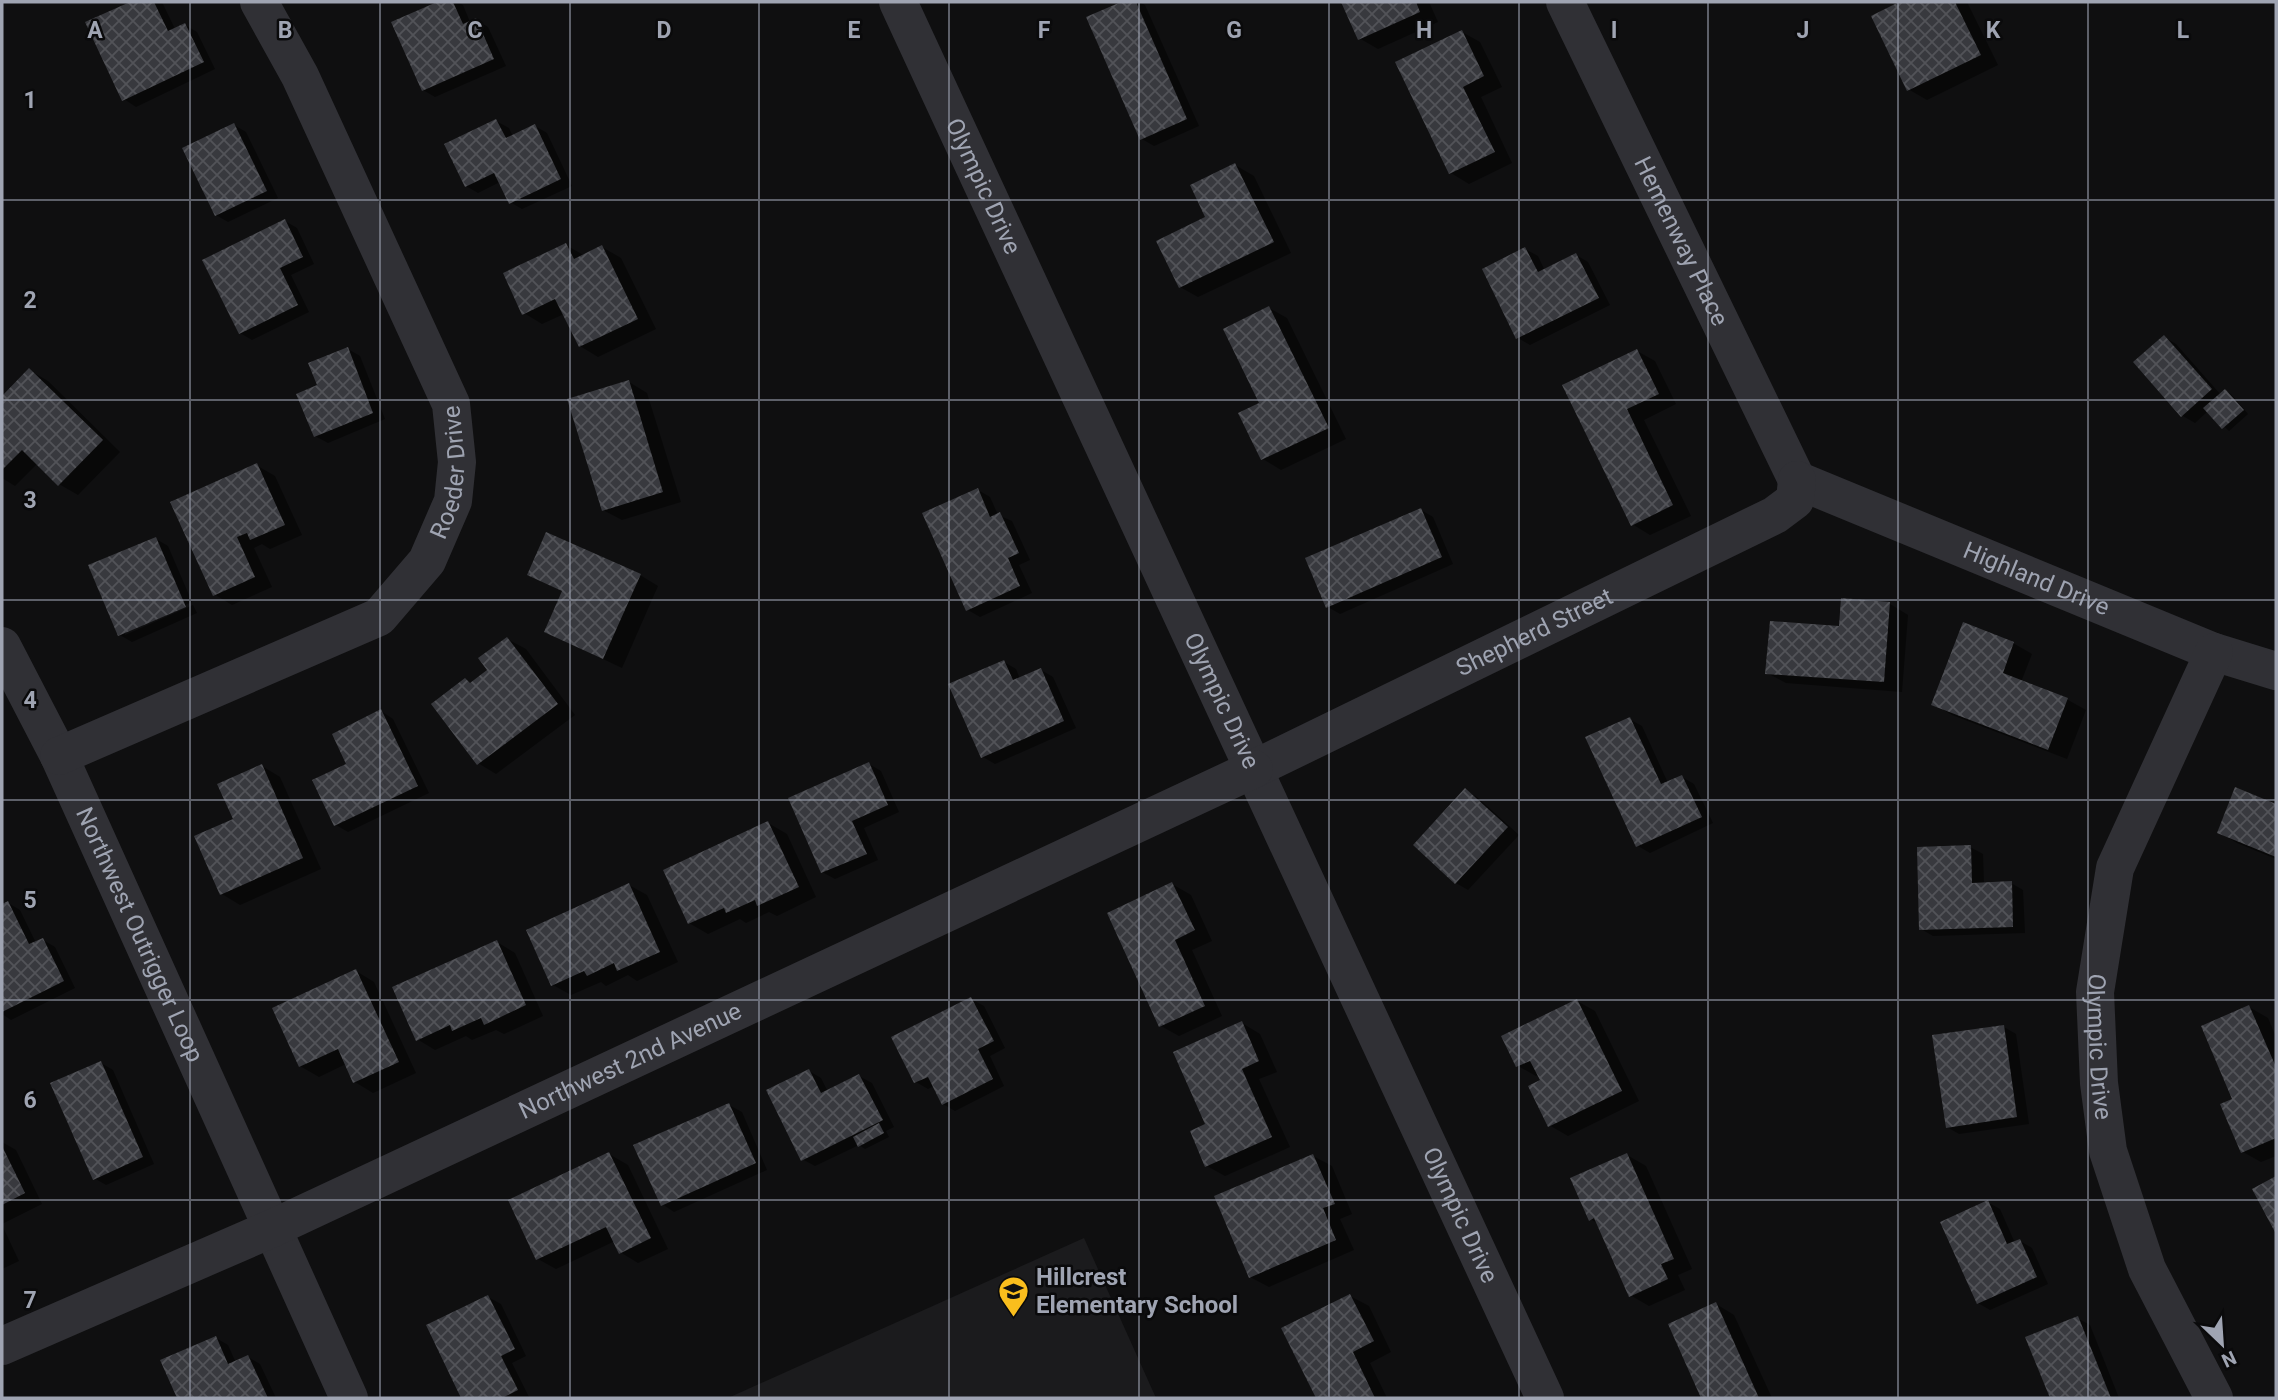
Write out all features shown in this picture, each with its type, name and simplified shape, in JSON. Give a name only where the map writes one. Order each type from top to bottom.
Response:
[{"type":"street","name":"Roeder Drive","points":[[59,756],[379,617],[427,561],[453,501],[457,462],[451,404],[300,76],[259,2]]},
{"type":"street","name":"Olympic Drive","points":[[898,2],[1545,1398]]},
{"type":"street","name":"Hemenway Place","points":[[1565,2],[1797,480]]},
{"type":"street","name":"Shepherd Street","points":[[1254,769],[1775,515],[1795,500],[1797,480]]},
{"type":"street","name":"Highland Drive","points":[[1797,480],[2214,652],[2276,671]]},
{"type":"street","name":"Northwest Outrigger Loop","points":[[2,646],[59,756],[349,1398]]},
{"type":"street","name":"Olympic Drive","points":[[2214,652],[2115,868],[2095,992],[2099,1083],[2108,1151],[2147,1269],[2214,1398]]},
{"type":"street","name":"Northwest 2nd Avenue","points":[[2,1346],[273,1228],[1254,769]]},
{"type":"shaded area","name":"Hillcrest Elementary School","points":[[1084,1238],[1156,1398],[728,1398]]},
{"type":"building","points":[[130,2],[154,2],[168,31],[185,23],[204,62],[122,101],[85,22]]},
{"type":"building","points":[[437,2],[453,2],[463,24],[476,18],[494,59],[422,91],[391,22]]},
{"type":"building","points":[[1121,2],[1136,2],[1187,119],[1140,140],[1086,17]]},
{"type":"building","points":[[1341,2],[1416,2],[1420,12],[1358,40]]},
{"type":"building","points":[[1899,2],[1955,2],[1981,55],[1907,91],[1871,16]]},
{"type":"building","points":[[1462,30],[1484,76],[1463,87],[1495,152],[1449,174],[1395,62]]},
{"type":"building","points":[[496,119],[506,138],[535,124],[561,179],[509,204],[494,173],[465,187],[444,144]]},
{"type":"building","points":[[234,123],[267,191],[215,216],[182,148]]},
{"type":"building","points":[[1235,163],[1274,242],[1179,288],[1156,241],[1205,217],[1190,185]]},
{"type":"building","points":[[285,219],[303,257],[280,268],[298,305],[239,334],[202,260]]},
{"type":"building","points":[[566,243],[574,259],[602,245],[638,319],[579,347],[555,299],[522,315],[503,273]]},
{"type":"building","points":[[1525,247],[1538,272],[1576,253],[1599,298],[1516,339],[1482,269]]},
{"type":"building","points":[[1269,306],[1329,428],[1261,460],[1238,413],[1259,403],[1223,329]]},
{"type":"building","points":[[2164,335],[2212,389],[2181,417],[2133,362]]},
{"type":"building","points":[[348,347],[373,413],[314,437],[296,394],[317,385],[308,363]]},
{"type":"building","points":[[1637,349],[1659,394],[1627,409],[1673,505],[1631,526],[1562,385]]},
{"type":"building","points":[[29,368],[103,440],[58,486],[22,450],[2,470],[2,396]]},
{"type":"building","points":[[629,380],[663,492],[602,511],[567,399]]},
{"type":"building","points":[[2225,389],[2244,410],[2222,429],[2203,408]]},
{"type":"building","points":[[257,463],[285,525],[250,540],[247,533],[237,537],[255,577],[213,596],[170,502]]},
{"type":"building","points":[[978,488],[990,517],[1000,512],[1019,553],[1008,558],[1020,586],[966,611],[922,513]]},
{"type":"building","points":[[1421,508],[1442,557],[1326,608],[1305,558]]},
{"type":"building","points":[[546,532],[641,574],[603,659],[544,632],[562,591],[527,575]]},
{"type":"building","points":[[156,537],[186,607],[118,636],[88,565]]},
{"type":"building","points":[[1841,598],[1890,602],[1884,682],[1765,674],[1770,621],[1839,626]]},
{"type":"building","points":[[1963,622],[2014,642],[2003,673],[2068,698],[2048,750],[1931,705]]},
{"type":"building","points":[[507,637],[558,704],[477,765],[431,704],[465,678],[470,683],[487,670],[478,658]]},
{"type":"building","points":[[1004,660],[1013,680],[1041,668],[1064,721],[981,758],[948,684]]},
{"type":"building","points":[[381,709],[418,786],[334,826],[312,780],[346,764],[332,734]]},
{"type":"building","points":[[1630,717],[1661,784],[1682,775],[1702,817],[1636,847],[1585,737]]},
{"type":"building","points":[[869,762],[888,805],[852,821],[867,854],[821,873],[788,798]]},
{"type":"building","points":[[262,764],[303,858],[220,895],[194,836],[233,819],[217,784]]},
{"type":"building","points":[[2235,787],[2276,804],[2276,857],[2217,833]]},
{"type":"building","points":[[1465,788],[1508,827],[1455,884],[1413,845]]},
{"type":"building","points":[[768,821],[799,887],[757,906],[755,900],[726,913],[724,908],[688,924],[663,870]]},
{"type":"building","points":[[1971,845],[1972,883],[2012,881],[2013,927],[1919,930],[1917,847]]},
{"type":"building","points":[[1172,882],[1195,930],[1175,940],[1205,1006],[1159,1027],[1107,913]]},
{"type":"building","points":[[629,883],[660,952],[617,971],[614,963],[587,976],[584,971],[551,986],[526,930]]},
{"type":"building","points":[[8,901],[29,944],[43,938],[64,981],[2,1012],[2,904]]},
{"type":"building","points":[[497,940],[526,1005],[484,1025],[481,1018],[452,1031],[450,1025],[416,1041],[392,987]]},
{"type":"building","points":[[356,969],[399,1062],[353,1083],[338,1049],[299,1067],[272,1008]]},
{"type":"building","points":[[971,997],[994,1041],[978,1049],[993,1079],[942,1105],[928,1077],[914,1083],[891,1037]]},
{"type":"building","points":[[1577,999],[1622,1091],[1548,1127],[1528,1086],[1540,1080],[1530,1061],[1516,1067],[1501,1036]]},
{"type":"building","points":[[2249,1005],[2276,1067],[2276,1138],[2241,1153],[2220,1104],[2232,1099],[2201,1026]]},
{"type":"building","points":[[1242,1021],[1259,1061],[1242,1069],[1272,1137],[1205,1167],[1190,1131],[1205,1124],[1173,1052]]},
{"type":"building","points":[[2004,1025],[2017,1117],[1946,1128],[1932,1035]]},
{"type":"building","points":[[101,1061],[143,1157],[93,1180],[50,1083]]},
{"type":"building","points":[[809,1069],[821,1093],[859,1074],[883,1120],[801,1161],[766,1090]]},
{"type":"building","points":[[729,1103],[756,1163],[661,1206],[633,1145]]},
{"type":"building","points":[[879,1123],[884,1133],[858,1147],[853,1137]]},
{"type":"building","points":[[2,1146],[25,1193],[2,1205]]},
{"type":"building","points":[[609,1152],[651,1238],[619,1254],[606,1227],[536,1260],[508,1200]]},
{"type":"building","points":[[1627,1153],[1674,1259],[1661,1264],[1668,1279],[1629,1297],[1594,1218],[1589,1221],[1570,1178]]},
{"type":"building","points":[[1313,1154],[1335,1204],[1323,1208],[1336,1240],[1249,1278],[1214,1196]]},
{"type":"building","points":[[2276,1176],[2276,1234],[2252,1189]]},
{"type":"building","points":[[1988,1200],[2007,1244],[2020,1239],[2037,1277],[1977,1304],[1940,1222]]},
{"type":"building","points":[[1350,1294],[1374,1341],[1353,1352],[1375,1398],[1316,1398],[1281,1328]]},
{"type":"building","points":[[488,1295],[515,1349],[501,1356],[518,1390],[502,1398],[461,1398],[426,1325]]},
{"type":"building","points":[[1716,1302],[1759,1398],[1701,1398],[1668,1324]]},
{"type":"building","points":[[2078,1316],[2111,1398],[2050,1398],[2025,1337]]},
{"type":"building","points":[[216,1336],[228,1364],[248,1355],[268,1398],[177,1398],[160,1360]]},
{"type":"place","name":"Hillcrest Elementary School","points":[[1013,1318]]}]
